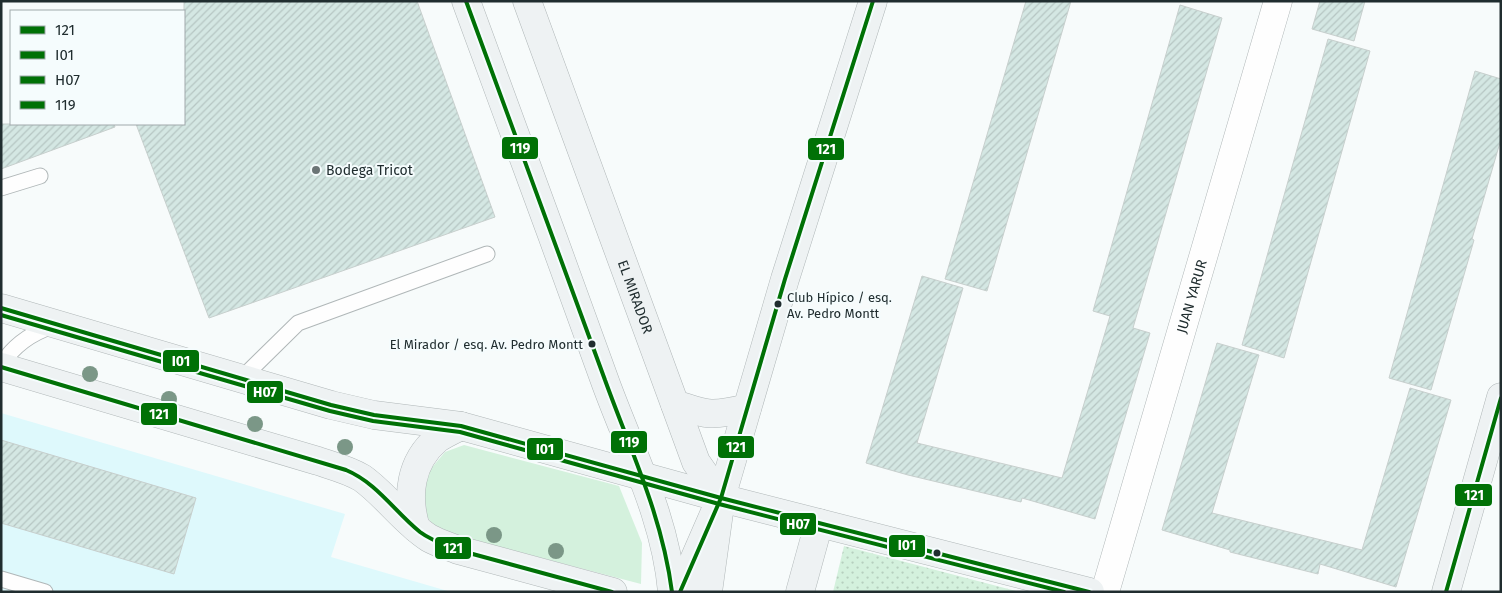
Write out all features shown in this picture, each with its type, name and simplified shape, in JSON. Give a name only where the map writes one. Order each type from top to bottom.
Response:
[{"type":"main road","points":[[466,1],[642,476],[667,550],[672,592]]},
{"type":"main road","name":"EL MIRADOR","points":[[527,1],[696,462],[721,498]]},
{"type":"main road","points":[[680,592],[721,498],[786,279],[873,1]]},
{"type":"main road","points":[[1,308],[331,406],[374,415],[461,426],[721,498],[1090,592]]},
{"type":"main road","points":[[1,366],[350,472],[376,490],[416,528],[440,544],[613,592]]},
{"type":"main road","points":[[1446,592],[1501,397]]},
{"type":"main road","points":[[675,404],[698,413],[710,414],[728,413],[747,408]]},
{"type":"main road","points":[[416,528],[410,498],[416,467],[426,451],[438,438],[461,426]]},
{"type":"main road","points":[[708,592],[721,498]]},
{"type":"main road","points":[[800,592],[819,523]]},
{"type":"street","name":"JUAN YARUR","points":[[1105,592],[1278,1]]},
{"type":"lane","points":[[1,188],[40,176]]},
{"type":"lane","points":[[241,379],[298,324],[487,254]]},
{"type":"lane","points":[[1,366],[15,347],[27,337],[57,325]]},
{"type":"lane","points":[[1,579],[45,592]]},
{"type":"shaded area","points":[[1,413],[345,514],[331,557],[451,592],[1,592]]},
{"type":"green space","points":[[464,445],[619,486],[642,543],[641,584],[438,531],[425,514],[420,497],[429,471],[445,452]]},
{"type":"green space","points":[[844,546],[1020,592],[833,592]]},
{"type":"building","name":"Bodega Tricot","points":[[184,1],[417,1],[495,217],[209,318],[136,125],[185,125]]},
{"type":"building","points":[[1026,1],[1071,1],[987,291],[945,279]]},
{"type":"building","points":[[1320,1],[1365,1],[1354,41],[1312,29]]},
{"type":"building","points":[[1180,5],[1222,18],[1133,328],[1150,333],[1095,519],[1022,498],[1021,502],[866,463],[922,276],[963,288],[917,443],[1062,478],[1110,316],[1093,311]]},
{"type":"building","points":[[1328,39],[1370,51],[1284,358],[1242,345]]},
{"type":"building","points":[[1475,71],[1501,79],[1501,139],[1431,390],[1389,378]]},
{"type":"building","points":[[1,124],[114,125],[115,127],[1,169]]},
{"type":"building","points":[[1217,343],[1259,355],[1212,513],[1362,550],[1410,388],[1451,400],[1396,587],[1320,564],[1318,574],[1230,552],[1230,550],[1162,530]]},
{"type":"building","points":[[1,440],[196,498],[174,574],[1,523]]},
{"type":"transit line","name":"119","points":[[466,1],[644,484],[661,537],[672,592]]},
{"type":"transit line","name":"121","points":[[680,592],[721,498],[785,279],[873,1]]},
{"type":"transit line","name":"I01","points":[[1,308],[331,405],[374,415],[461,426],[721,498],[1089,592]]},
{"type":"transit line","name":"H07","points":[[1,315],[330,411],[373,421],[460,432],[719,504],[1064,592]]},
{"type":"transit line","name":"121","points":[[1,367],[346,470],[367,482],[420,532],[434,540],[458,550],[612,592]]},
{"type":"transit line","name":"121","points":[[1446,592],[1501,398]]},
{"type":"place","name":"Bodega Tricot","points":[[316,170]]},
{"type":"place","name":"Club Hípico / esq. Av. Pedro Montt","points":[[778,304]]},
{"type":"place","name":"El Mirador / esq. Av. Pedro Montt","points":[[592,344]]}]
